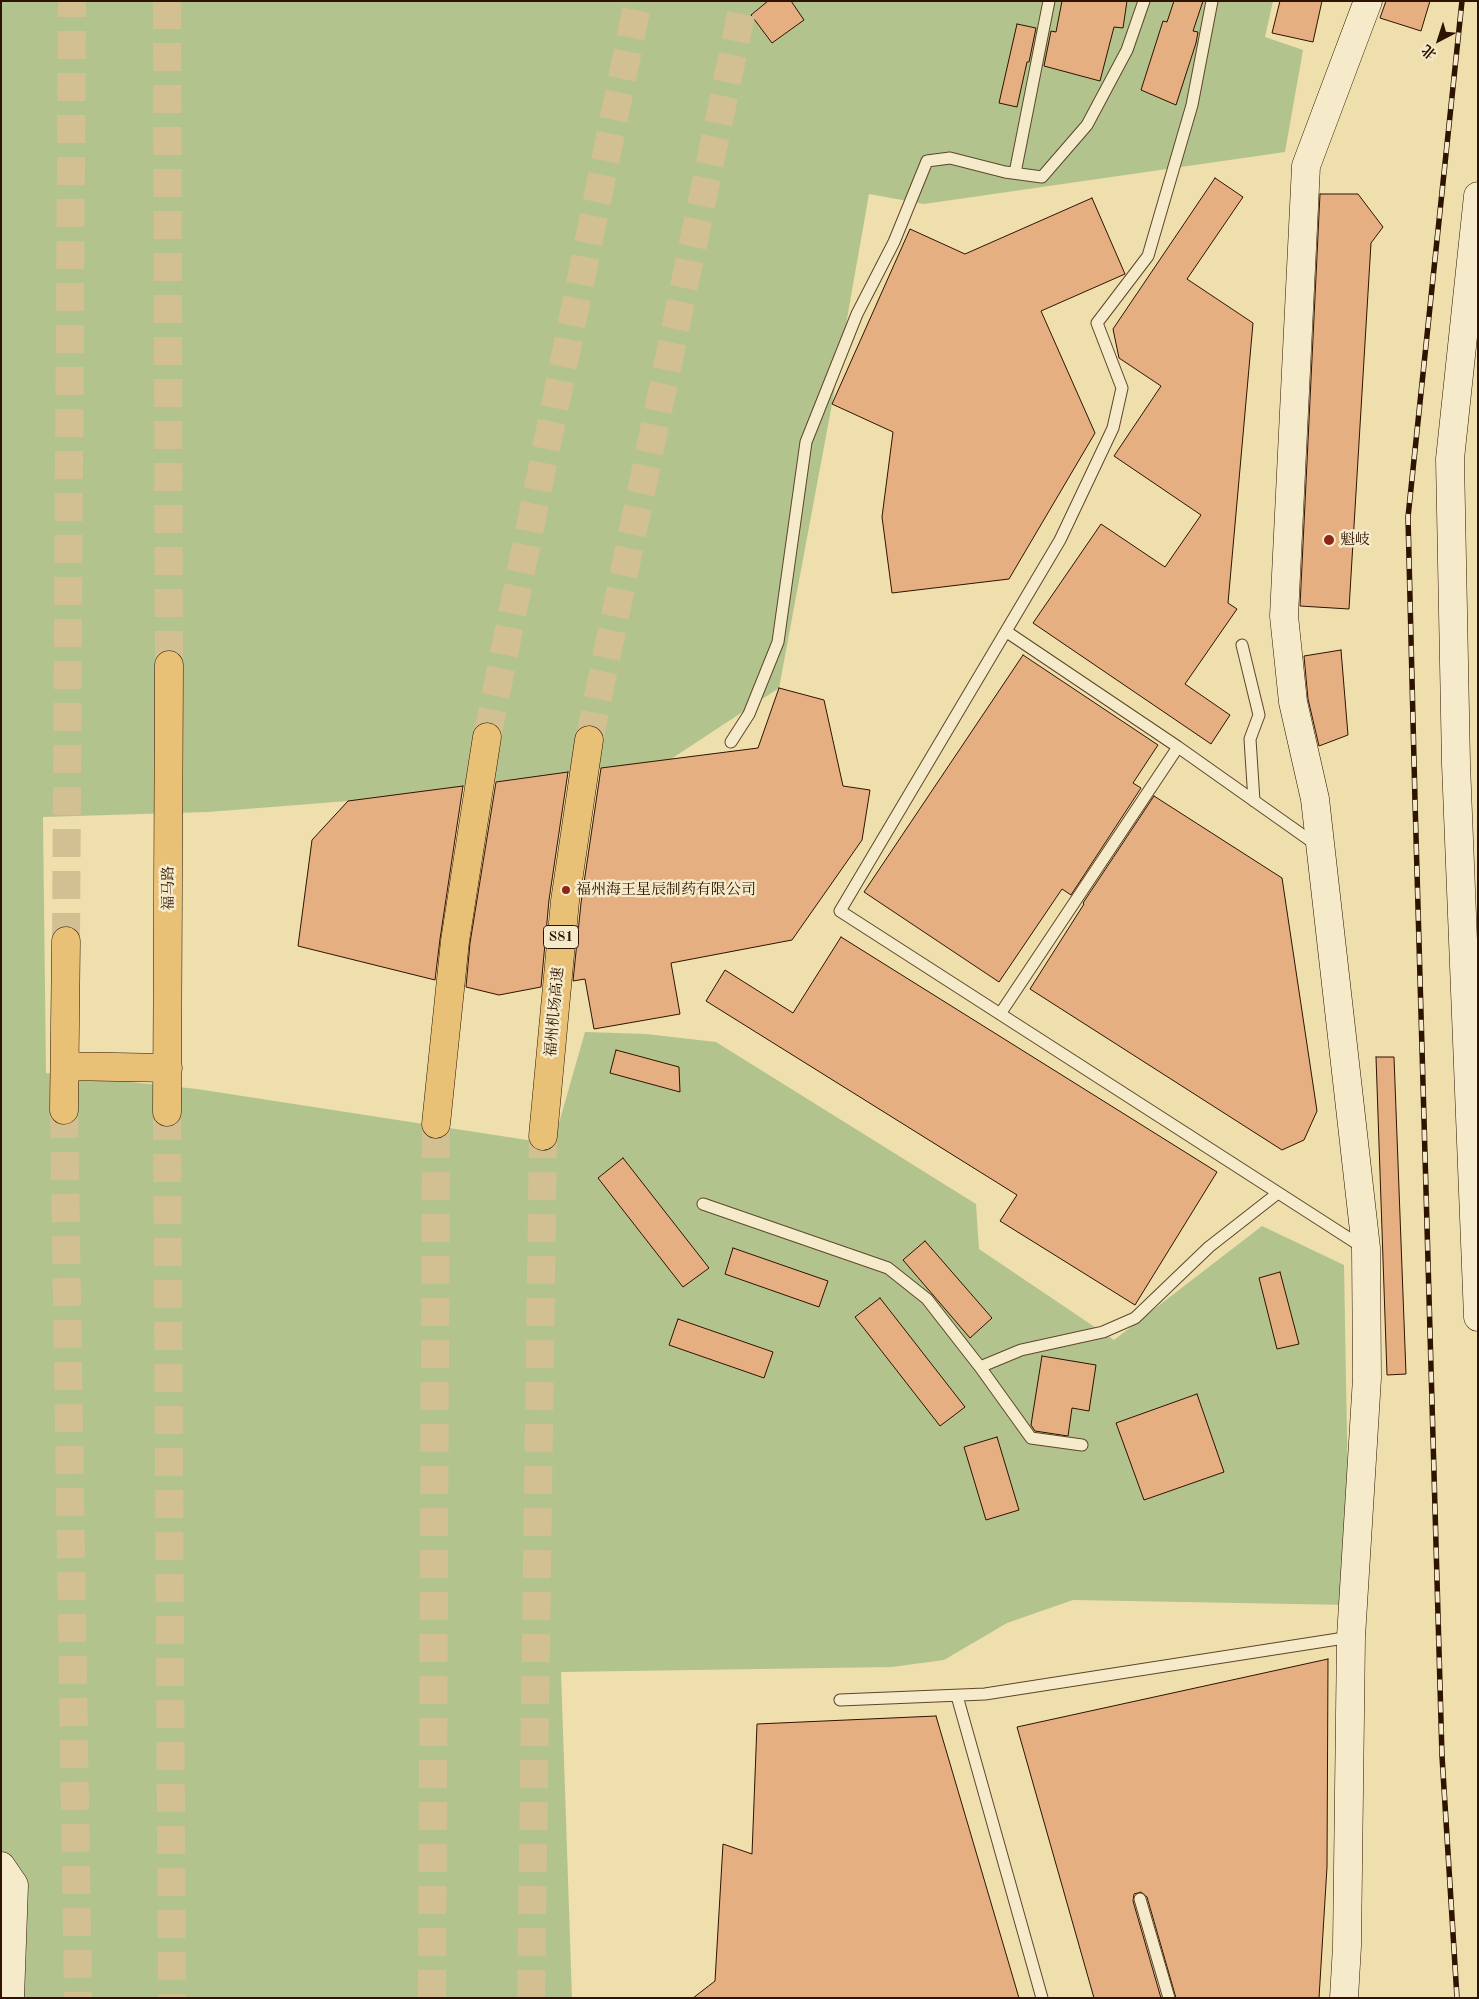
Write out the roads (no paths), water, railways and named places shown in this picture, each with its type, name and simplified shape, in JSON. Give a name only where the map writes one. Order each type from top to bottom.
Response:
[{"type":"main road","name":"福马路","points":[[167,1112],[169,665]]},
{"type":"main road","points":[[436,1124],[455,941],[487,737]]},
{"type":"main road","name":"福州机场高速","points":[[543,1136],[565,901],[590,740]]},
{"type":"main road","points":[[64,1110],[66,942]]},
{"type":"main road","points":[[65,1066],[168,1068]]},
{"type":"street","points":[[1344,1998],[1347,1946],[1351,1637],[1367,1378],[1366,1248],[1321,848],[1314,799],[1293,702],[1284,616],[1306,166],[1368,1]]},
{"type":"street","points":[[1478,196],[1450,459],[1456,764],[1478,1317]]},
{"type":"street","points":[[1,1866],[14,1884],[10,1998]]},
{"type":"lane","points":[[1014,174],[1050,1]]},
{"type":"lane","points":[[731,742],[749,714],[778,642],[806,442],[857,314],[894,242],[927,161],[950,158],[1014,174],[1042,177],[1087,125],[1127,50],[1144,1]]},
{"type":"lane","points":[[1212,1],[1192,105],[1148,256],[1097,323],[1122,388],[1113,428],[1060,540],[840,911],[1366,1248]]},
{"type":"lane","points":[[1006,632],[1178,747],[1321,848]]},
{"type":"lane","points":[[1242,645],[1259,715],[1250,740],[1254,802]]},
{"type":"lane","points":[[1000,1014],[1178,747]]},
{"type":"lane","points":[[980,1367],[1021,1350],[1103,1332],[1135,1318],[1209,1247],[1278,1193]]},
{"type":"lane","points":[[703,1204],[888,1268],[927,1299],[980,1367],[1031,1438],[1082,1445]]},
{"type":"lane","points":[[840,1700],[985,1694],[1351,1637]]},
{"type":"lane","points":[[957,1696],[1042,1998]]},
{"type":"lane","points":[[1140,1899],[1169,1998]]},
{"type":"tunnel","points":[[66,941],[72,1]]},
{"type":"tunnel","points":[[167,1],[169,665]]},
{"type":"tunnel","points":[[487,737],[638,1]]},
{"type":"tunnel","points":[[589,740],[744,1]]},
{"type":"tunnel","points":[[64,1110],[78,1998]]},
{"type":"tunnel","points":[[167,1112],[172,1998]]},
{"type":"tunnel","points":[[432,1998],[436,1124]]},
{"type":"tunnel","points":[[531,1998],[543,1136]]},
{"type":"railway","points":[[1457,1998],[1442,1756],[1408,517],[1462,1]]},
{"type":"place","name":"魁岐","points":[[1329,540]]},
{"type":"place","name":"福州海王星辰制药有限公司","points":[[566,890]]}]
